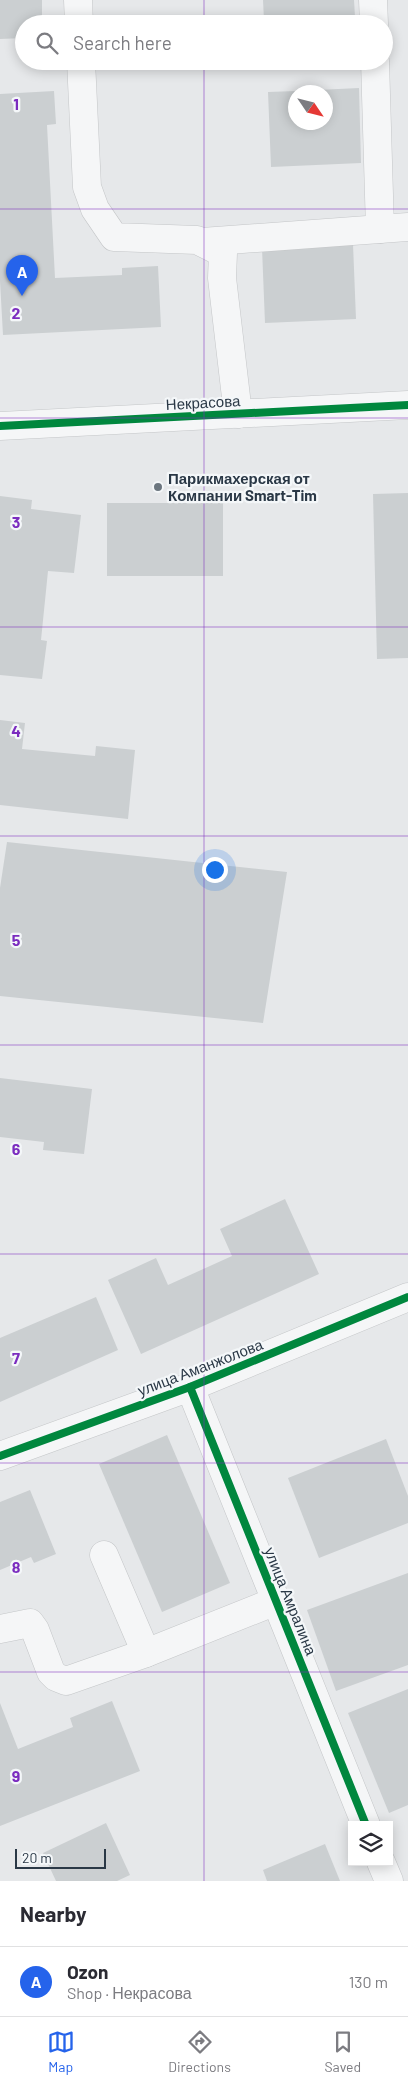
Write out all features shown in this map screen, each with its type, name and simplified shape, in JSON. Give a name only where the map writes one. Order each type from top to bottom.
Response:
[{"type":"street","points":[[78,0],[79,15]]},
{"type":"street","points":[[373,0],[374,15]]},
{"type":"street","points":[[81,70],[87,187],[95,209],[114,237],[197,240],[222,253],[222,278],[238,414]]},
{"type":"street","points":[[375,70],[380,229]]},
{"type":"street","points":[[202,242],[408,227]]},
{"type":"street","name":"Некрасова","points":[[0,426],[408,404]]},
{"type":"street","name":"улица Аманжолова","points":[[0,1456],[190,1387],[408,1297]]},
{"type":"street","name":"улица Амралина","points":[[190,1387],[364,1821]]},
{"type":"street","points":[[104,1555],[146,1653]]},
{"type":"street","points":[[0,1629],[30,1623],[35,1630],[51,1672],[56,1677],[66,1681],[146,1653],[276,1601]]},
{"type":"street","points":[[383,1866],[389,1881]]},
{"type":"building","points":[[0,0],[42,0],[42,15],[15,15],[15,38],[0,39]]},
{"type":"building","points":[[263,0],[354,0],[355,15],[264,15]]},
{"type":"building","points":[[359,88],[361,163],[271,167],[268,92],[288,91],[288,130],[333,130],[333,89]]},
{"type":"building","points":[[54,91],[56,124],[47,125],[55,278],[122,275],[122,268],[158,266],[161,327],[3,335],[0,281],[0,94]]},
{"type":"building","points":[[353,244],[356,319],[265,323],[262,248]]},
{"type":"building","points":[[408,493],[408,658],[377,659],[373,494]]},
{"type":"building","points":[[0,496],[32,500],[31,509],[81,515],[74,573],[48,571],[41,640],[47,641],[42,679],[0,675]]},
{"type":"building","points":[[107,503],[223,503],[223,576],[107,576]]},
{"type":"building","points":[[0,720],[25,723],[22,749],[95,756],[96,746],[135,750],[128,819],[0,805]]},
{"type":"building","points":[[7,842],[287,872],[263,1023],[0,996],[0,888]]},
{"type":"building","points":[[0,1078],[92,1089],[84,1154],[43,1150],[44,1142],[0,1137]]},
{"type":"building","points":[[285,1199],[319,1274],[141,1354],[108,1280],[156,1258],[168,1285],[232,1256],[220,1229]]},
{"type":"building","points":[[96,1297],[118,1350],[0,1402],[0,1338]]},
{"type":"building","points":[[167,1435],[230,1583],[162,1612],[99,1464]]},
{"type":"building","points":[[386,1439],[408,1496],[408,1523],[319,1558],[288,1478]]},
{"type":"building","points":[[30,1490],[56,1554],[34,1563],[31,1557],[0,1570],[0,1502]]},
{"type":"building","points":[[408,1573],[408,1665],[336,1691],[307,1610]]},
{"type":"building","points":[[408,1689],[408,1805],[389,1813],[348,1713]]},
{"type":"building","points":[[112,1701],[140,1771],[0,1826],[0,1703],[18,1749],[73,1727],[70,1718]]},
{"type":"building","points":[[106,1823],[130,1875],[117,1881],[56,1881],[43,1853]]},
{"type":"building","points":[[325,1844],[340,1881],[267,1881],[263,1870]]},
{"type":"cycle path","points":[[0,426],[408,405]]},
{"type":"cycle path","points":[[0,1456],[190,1387],[408,1297]]},
{"type":"cycle path","points":[[190,1387],[364,1821]]},
{"type":"place","name":"Ozon","points":[[22,296]]},
{"type":"place","name":"Парикмахерская от Компании Smart-Tim","points":[[158,487]]}]
